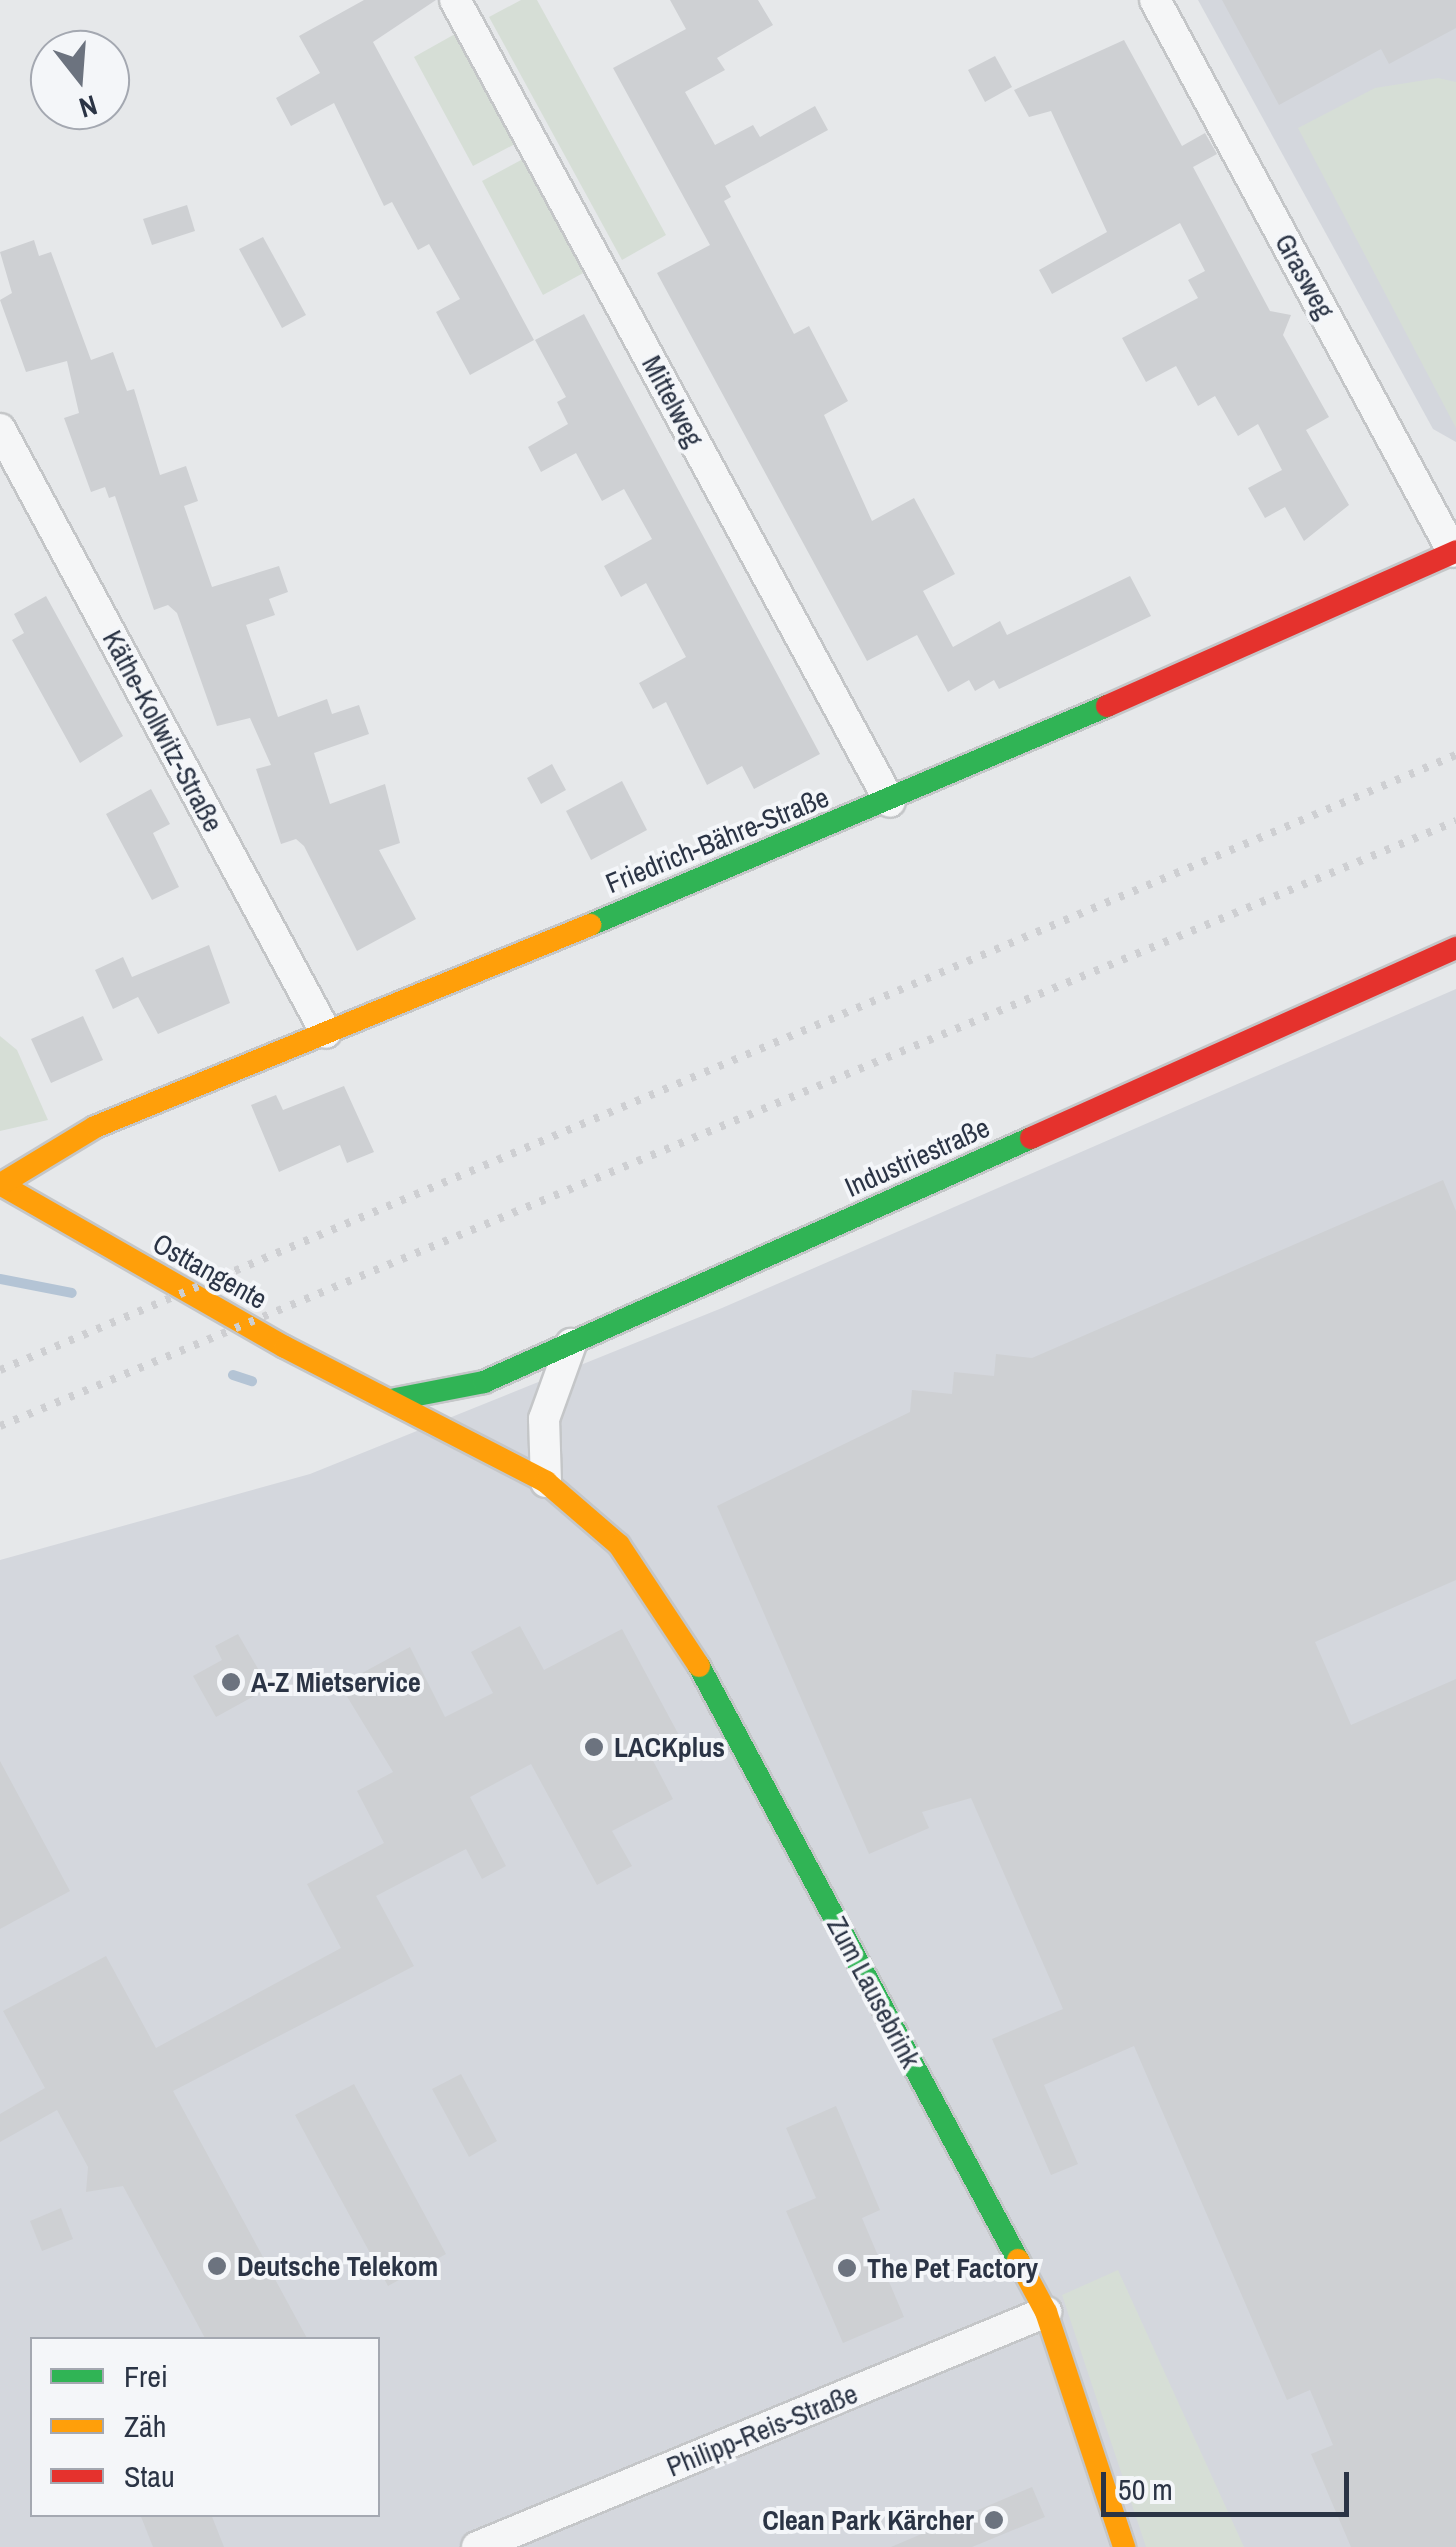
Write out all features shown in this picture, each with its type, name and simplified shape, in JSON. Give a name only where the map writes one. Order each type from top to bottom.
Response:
[{"type":"street","name":"Mittelweg","points":[[455,0],[890,802]]},
{"type":"street","name":"Grasweg","points":[[1155,0],[1455,551]]},
{"type":"street","name":"Käthe-Kollwitz-Straße","points":[[0,429],[326,1033]]},
{"type":"street","name":"Friedrich-Bähre-Straße","points":[[0,1184],[95,1127],[890,802],[1455,551]]},
{"type":"street","name":"Industriestraße","points":[[396,1399],[484,1382],[1456,948]]},
{"type":"street","name":"Osttangente","points":[[0,1184],[285,1347],[396,1399]]},
{"type":"street","points":[[546,1482],[544,1420],[572,1344]]},
{"type":"street","name":"Zum Lausebrink","points":[[396,1399],[546,1482],[618,1545],[678,1626],[1046,2312],[1124,2547]]},
{"type":"street","name":"Philipp-Reis-Straße","points":[[478,2547],[1046,2312]]},
{"type":"shaded area","points":[[521,0],[537,0],[666,235],[622,260],[489,17]]},
{"type":"shaded area","points":[[1198,0],[1456,0],[1456,442],[1433,429]]},
{"type":"shaded area","points":[[455,34],[515,144],[473,166],[414,57]]},
{"type":"shaded area","points":[[1438,78],[1456,82],[1456,428],[1298,128],[1375,88]]},
{"type":"shaded area","points":[[523,159],[585,272],[543,295],[482,181]]},
{"type":"shaded area","points":[[1456,989],[1456,2547],[0,2547],[0,1560],[310,1474],[722,1308]]},
{"type":"shaded area","points":[[0,1036],[17,1050],[48,1120],[0,1131]]},
{"type":"shaded area","points":[[1118,2270],[1244,2547],[1146,2547],[1062,2295]]},
{"type":"building","points":[[364,0],[436,0],[373,42],[534,340],[470,375],[436,312],[460,299],[429,244],[418,250],[392,202],[384,206],[334,103],[291,126],[276,98],[320,73],[299,36]]},
{"type":"building","points":[[670,0],[758,0],[773,25],[717,58],[725,70],[685,92],[715,145],[753,125],[760,137],[815,106],[828,130],[725,186],[731,197],[724,201],[794,334],[809,326],[848,401],[824,415],[872,521],[914,498],[955,574],[923,591],[953,647],[1000,621],[1007,635],[1130,576],[1151,616],[999,689],[994,680],[975,691],[969,680],[948,692],[917,635],[867,661],[657,273],[710,245],[613,68],[686,29]]},
{"type":"building","points":[[1222,0],[1456,0],[1456,28],[1389,64],[1381,49],[1279,105]]},
{"type":"building","points":[[1124,40],[1182,146],[1205,133],[1217,154],[1193,167],[1270,311],[1291,315],[1283,335],[1329,417],[1306,430],[1349,505],[1304,541],[1285,507],[1265,518],[1248,488],[1282,470],[1258,424],[1238,436],[1215,396],[1198,406],[1176,366],[1146,382],[1122,338],[1198,298],[1188,280],[1205,271],[1180,223],[1052,294],[1039,270],[1107,232],[1051,111],[1029,117],[1014,90]]},
{"type":"building","points":[[995,56],[1012,87],[985,102],[968,70]]},
{"type":"building","points":[[187,205],[195,231],[152,245],[143,219]]},
{"type":"building","points":[[263,237],[306,315],[282,328],[239,249]]},
{"type":"building","points":[[34,240],[39,256],[51,252],[91,360],[113,352],[127,391],[134,389],[160,475],[186,466],[198,501],[184,506],[212,587],[279,566],[288,592],[269,599],[275,615],[246,625],[278,717],[327,699],[332,714],[359,705],[369,734],[314,753],[330,804],[385,784],[400,843],[379,850],[416,919],[357,951],[304,846],[296,839],[281,844],[256,769],[271,765],[250,718],[217,726],[177,613],[168,605],[154,610],[115,496],[109,498],[105,487],[91,492],[64,418],[79,413],[67,361],[26,372],[0,300],[12,293],[0,252]]},
{"type":"building","points":[[584,314],[820,754],[754,789],[742,766],[707,785],[666,702],[653,709],[639,683],[686,657],[646,583],[621,597],[604,566],[652,539],[624,489],[602,501],[576,453],[541,472],[528,447],[568,424],[557,402],[566,397],[535,340]]},
{"type":"building","points":[[46,596],[123,736],[80,763],[12,640],[24,633],[14,614]]},
{"type":"building","points":[[552,764],[566,790],[541,804],[527,778]]},
{"type":"building","points":[[622,781],[647,830],[591,860],[566,811]]},
{"type":"building","points":[[151,789],[170,824],[153,833],[179,887],[152,900],[106,814]]},
{"type":"building","points":[[209,945],[230,1003],[158,1034],[138,997],[113,1009],[95,970],[123,957],[132,977]]},
{"type":"building","points":[[83,1016],[103,1060],[51,1083],[31,1039]]},
{"type":"building","points":[[344,1086],[374,1152],[347,1163],[340,1145],[279,1172],[251,1105],[276,1095],[283,1110]]},
{"type":"building","points":[[1443,1180],[1456,1211],[1456,1580],[1315,1642],[1351,1725],[1456,1679],[1456,2547],[1351,2547],[1311,2454],[1333,2445],[1310,2390],[1287,2400],[1134,2046],[1044,2085],[1078,2164],[1051,2175],[992,2039],[1063,2009],[971,1798],[922,1812],[929,1828],[869,1854],[717,1506],[910,1412],[912,1390],[952,1394],[954,1372],[994,1376],[996,1354],[1032,1358]]},
{"type":"building","points":[[520,1626],[544,1670],[622,1629],[681,1739],[650,1755],[673,1799],[612,1831],[632,1866],[597,1885],[531,1764],[470,1797],[506,1866],[482,1879],[466,1849],[376,1896],[414,1966],[173,2091],[306,2337],[204,2337],[123,2186],[86,2192],[88,2167],[57,2110],[0,2142],[0,2114],[45,2088],[3,2011],[106,1956],[156,2048],[341,1948],[307,1884],[384,1843],[357,1791],[393,1772],[340,1685],[410,1647],[445,1717],[493,1693],[471,1652]]},
{"type":"building","name":"A-Z Mietservice","points":[[238,1634],[269,1688],[216,1717],[193,1676],[222,1660],[215,1646]]},
{"type":"building","points":[[0,1761],[70,1891],[0,1929]]},
{"type":"building","points":[[461,2074],[497,2141],[469,2157],[432,2089]]},
{"type":"building","points":[[354,2084],[446,2254],[388,2286],[295,2115]]},
{"type":"building","name":"The Pet Factory","points":[[836,2106],[880,2210],[862,2218],[904,2317],[843,2343],[786,2211],[816,2198],[786,2128]]},
{"type":"building","points":[[61,2208],[73,2239],[42,2251],[30,2221]]},
{"type":"building","name":"Clean Park Kärcher","points":[[1032,2487],[1045,2517],[972,2547],[891,2547]]},
{"type":"building","points":[[141,2517],[212,2517],[224,2547],[153,2547]]},
{"type":"waterway","points":[[0,1279],[72,1293]]},
{"type":"waterway","points":[[233,1375],[252,1381]]},
{"type":"railway","points":[[0,1370],[1456,755]]},
{"type":"railway","points":[[0,1426],[1456,821]]},
{"type":"traffic: fast","points":[[590,925],[1107,706]]},
{"type":"traffic: fast","points":[[396,1399],[484,1382],[1031,1138]]},
{"type":"traffic: fast","points":[[699,1666],[1018,2260]]},
{"type":"traffic: slow","points":[[1,1184],[95,1127],[590,925]]},
{"type":"traffic: slow","points":[[0,1184],[285,1347],[546,1482],[619,1545],[699,1666]]},
{"type":"traffic: slow","points":[[1018,2260],[1046,2312],[1124,2547]]},
{"type":"traffic: jam","points":[[1107,706],[1456,551]]},
{"type":"traffic: jam","points":[[1031,1138],[1456,948]]},
{"type":"place","name":"A-Z Mietservice","points":[[231,1682]]},
{"type":"place","name":"LACKplus","points":[[594,1747]]},
{"type":"place","name":"Deutsche Telekom","points":[[217,2266]]},
{"type":"place","name":"The Pet Factory","points":[[847,2268]]},
{"type":"place","name":"Clean Park Kärcher","points":[[994,2520]]}]
